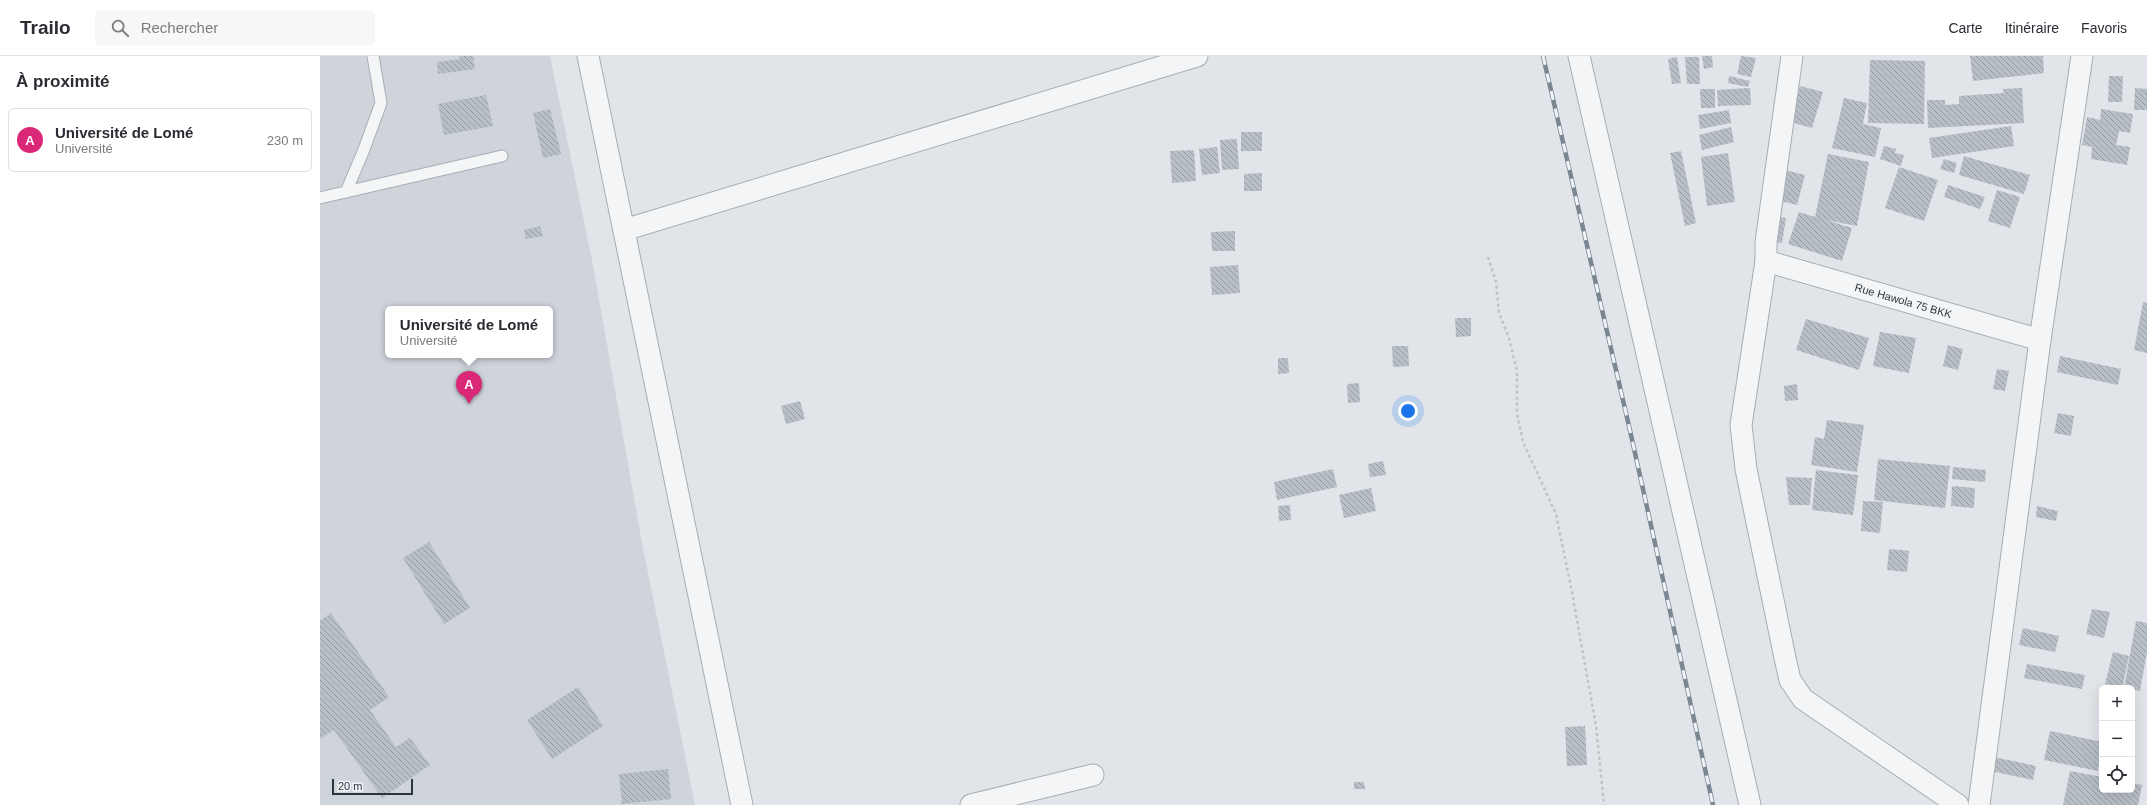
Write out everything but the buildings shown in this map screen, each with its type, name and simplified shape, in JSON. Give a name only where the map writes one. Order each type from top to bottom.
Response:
[{"type":"street","points":[[588,56],[742,805]]},
{"type":"street","points":[[624,230],[1197,56]]},
{"type":"street","points":[[1579,56],[1750,805]]},
{"type":"street","points":[[1792,56],[1766,242],[1766,261],[1741,425],[1746,468],[1790,680],[1803,699],[1958,805]]},
{"type":"street","points":[[1979,805],[2040,340],[2082,56]]},
{"type":"street","name":"Rue Hawola 75 BKK","points":[[1766,261],[2040,340]]},
{"type":"street","points":[[977,804],[1093,775]]},
{"type":"lane","points":[[346,192],[381,103],[373,56]]},
{"type":"lane","points":[[320,198],[502,156]]},
{"type":"path","points":[[1488,257],[1496,282],[1499,313],[1509,338],[1516,371],[1517,414],[1523,442],[1556,514],[1571,587],[1596,726],[1604,805]]},
{"type":"shaded area","points":[[320,56],[550,56],[593,265],[642,543],[695,805],[320,805]]},
{"type":"railway","points":[[1543,56],[1629,426],[1713,805]]},
{"type":"place","name":"Université de Lomé","points":[[469,404]]}]
